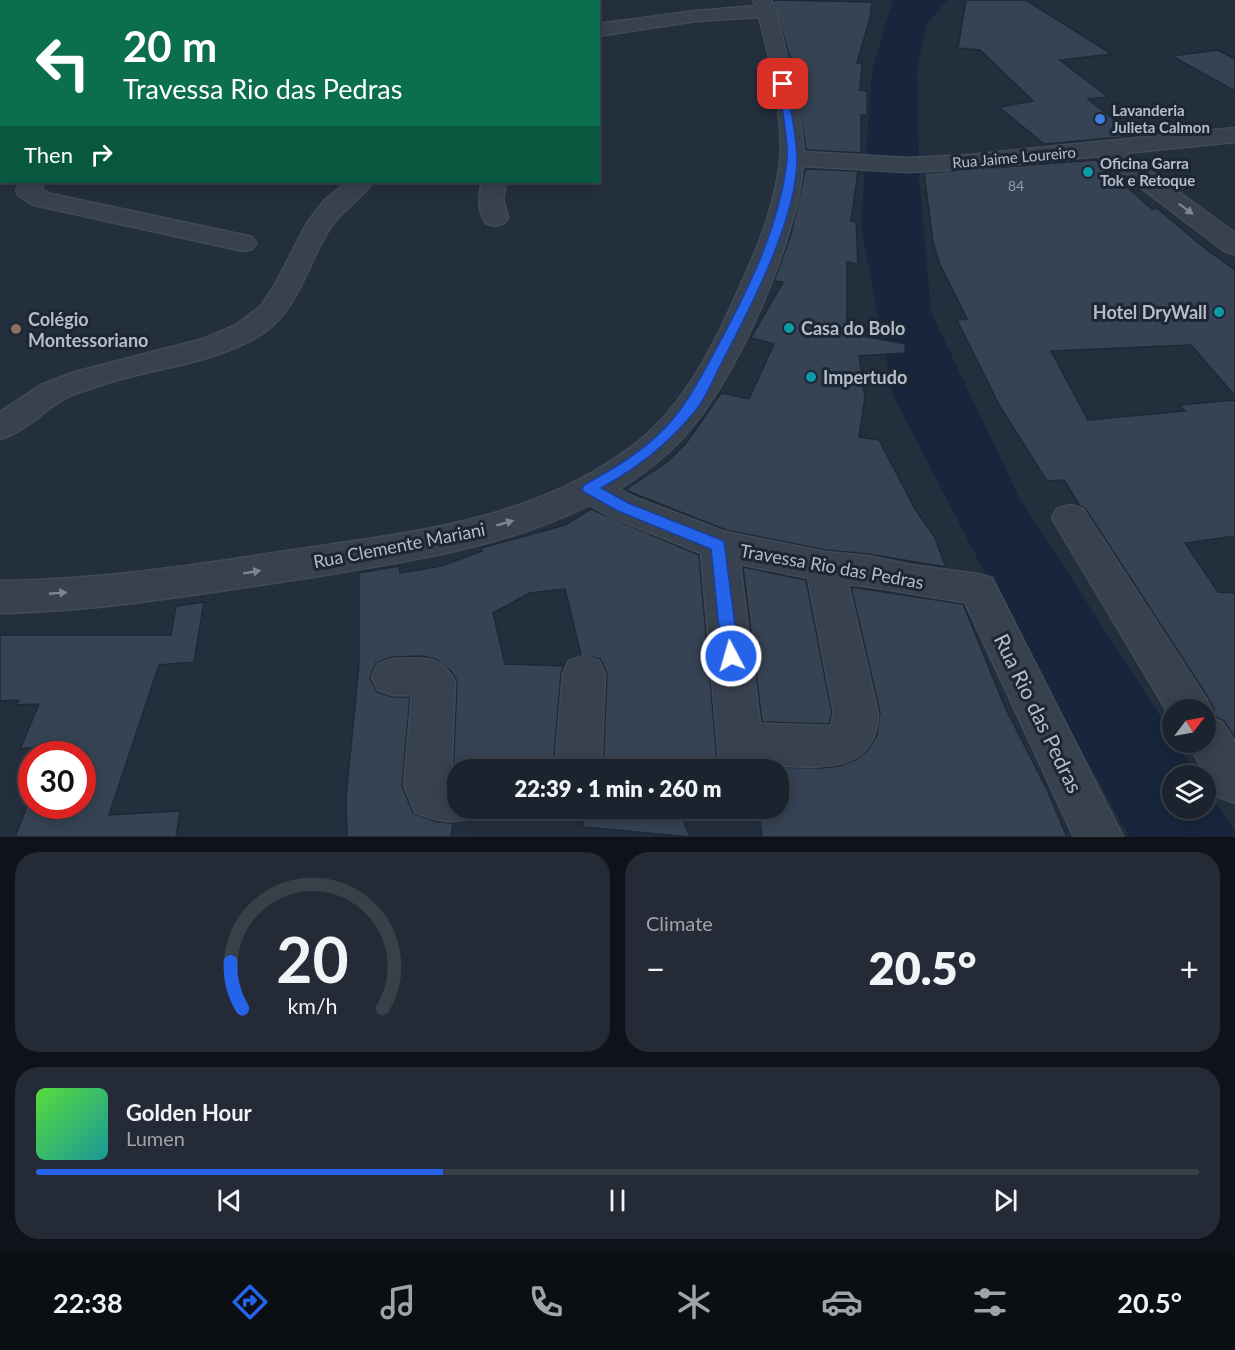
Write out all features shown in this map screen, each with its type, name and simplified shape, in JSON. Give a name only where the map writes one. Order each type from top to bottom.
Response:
[{"type":"street","points":[[600,30],[764,5]]},
{"type":"street","name":"Rua Clemente Mariani","points":[[0,597],[101,590],[231,575],[401,549],[453,538],[514,521],[590,489],[632,465],[665,436],[692,406],[729,342],[772,243],[786,195],[792,158],[787,104],[764,5]]},
{"type":"street","name":"Rua Jaime Loureiro","points":[[792,158],[930,164],[1235,135]]},
{"type":"street","points":[[1105,149],[1235,246]]},
{"type":"street","points":[[32,183],[28,191],[43,200],[243,243]]},
{"type":"street","points":[[0,428],[52,392],[86,379],[214,345],[247,331],[271,312],[289,285],[316,229],[333,206],[360,183]]},
{"type":"street","points":[[494,183],[491,199],[495,219]]},
{"type":"street","name":"Travessa Rio das Pedras","points":[[590,489],[623,507],[719,545],[825,567],[868,571],[978,590]]},
{"type":"street","points":[[1070,518],[1183,699]]},
{"type":"street","points":[[719,545],[741,757],[843,744],[852,736],[856,727],[856,713],[825,567]]},
{"type":"street","name":"Rua Rio das Pedras","points":[[978,590],[1100,837]]},
{"type":"street","points":[[579,759],[584,674]]},
{"type":"street","points":[[393,677],[429,677],[434,682],[427,785],[432,797],[447,799]]},
{"type":"street","points":[[1216,752],[1235,782]]},
{"type":"water","points":[[893,0],[947,0],[927,24],[917,70],[919,177],[931,312],[1019,497],[1162,719],[1162,753],[1184,753],[1191,765],[1162,765],[1162,819],[1216,819],[1216,803],[1235,832],[1235,837],[1129,837],[990,583],[893,395],[861,226],[872,70]]},
{"type":"building","points":[[773,0],[872,2],[870,18],[857,63],[862,63],[860,90],[867,91],[867,115],[861,115],[861,153],[806,150],[792,58],[790,58]]},
{"type":"building","points":[[966,0],[1026,0],[1112,54],[1060,60],[1108,97],[1088,99],[1135,136],[1044,144],[999,107],[1033,101],[980,50],[958,48]]},
{"type":"building","points":[[1218,50],[1235,59],[1235,91],[1172,56]]},
{"type":"building","points":[[1096,160],[1152,209],[1157,208],[1235,270],[1235,396],[1191,345],[1051,351],[1088,420],[1185,411],[1179,405],[1235,400],[1235,536],[1185,543],[1218,592],[1235,593],[1235,738],[1224,721],[1216,717],[1216,699],[1209,699],[1085,508],[1080,506],[1064,480],[1047,481],[999,405],[957,320],[967,319],[940,265],[933,242],[924,173]]},
{"type":"building","points":[[805,170],[858,171],[851,221],[856,222],[858,264],[847,262],[847,333],[905,344],[905,353],[859,356],[865,398],[859,437],[879,440],[915,509],[934,536],[946,567],[868,554],[825,550],[726,530],[625,490],[667,462],[687,442],[721,393],[749,399],[774,344],[751,338],[783,282],[774,281],[791,234]]},
{"type":"building","points":[[591,509],[699,555],[717,759],[603,759],[607,673],[600,659],[581,655],[565,589],[530,593],[493,613],[505,664],[564,666],[561,674],[554,759],[454,759],[457,681],[451,671],[437,660],[422,656],[392,657],[376,663],[370,678],[377,692],[392,697],[410,697],[402,786],[413,813],[437,822],[453,823],[451,837],[347,837],[346,796],[359,665],[359,573],[399,566],[400,573],[441,566],[482,551],[481,548],[565,525]]},
{"type":"building","points":[[743,567],[806,580],[832,713],[829,724],[762,722]]},
{"type":"building","points":[[851,587],[963,604],[1005,707],[1048,792],[1067,837],[762,837],[760,819],[789,819],[789,767],[839,766],[855,760],[868,750],[877,735],[880,712]]},
{"type":"building","points":[[204,602],[194,662],[159,665],[109,815],[180,811],[176,837],[15,837],[22,819],[96,819],[96,741],[23,741],[39,704],[16,705],[19,700],[0,701],[0,635],[171,635],[176,606]]},
{"type":"building","points":[[583,819],[683,819],[690,837],[583,827]]},
{"type":"place","name":"Lavanderia Julieta Calmon","points":[[1100,119]]},
{"type":"place","name":"Oficina Garra Tok e Retoque","points":[[1088,172]]},
{"type":"place","name":"Hotel DryWall","points":[[1219,312]]},
{"type":"place","name":"Casa do Bolo","points":[[789,328]]},
{"type":"place","name":"Colégio Montessoriano","points":[[16,329]]},
{"type":"place","name":"Impertudo","points":[[811,377]]},
{"type":"route","points":[[731,656],[719,545],[623,507],[590,489],[632,465],[665,436],[692,406],[729,342],[772,243],[786,195],[792,158],[783,84]]}]
